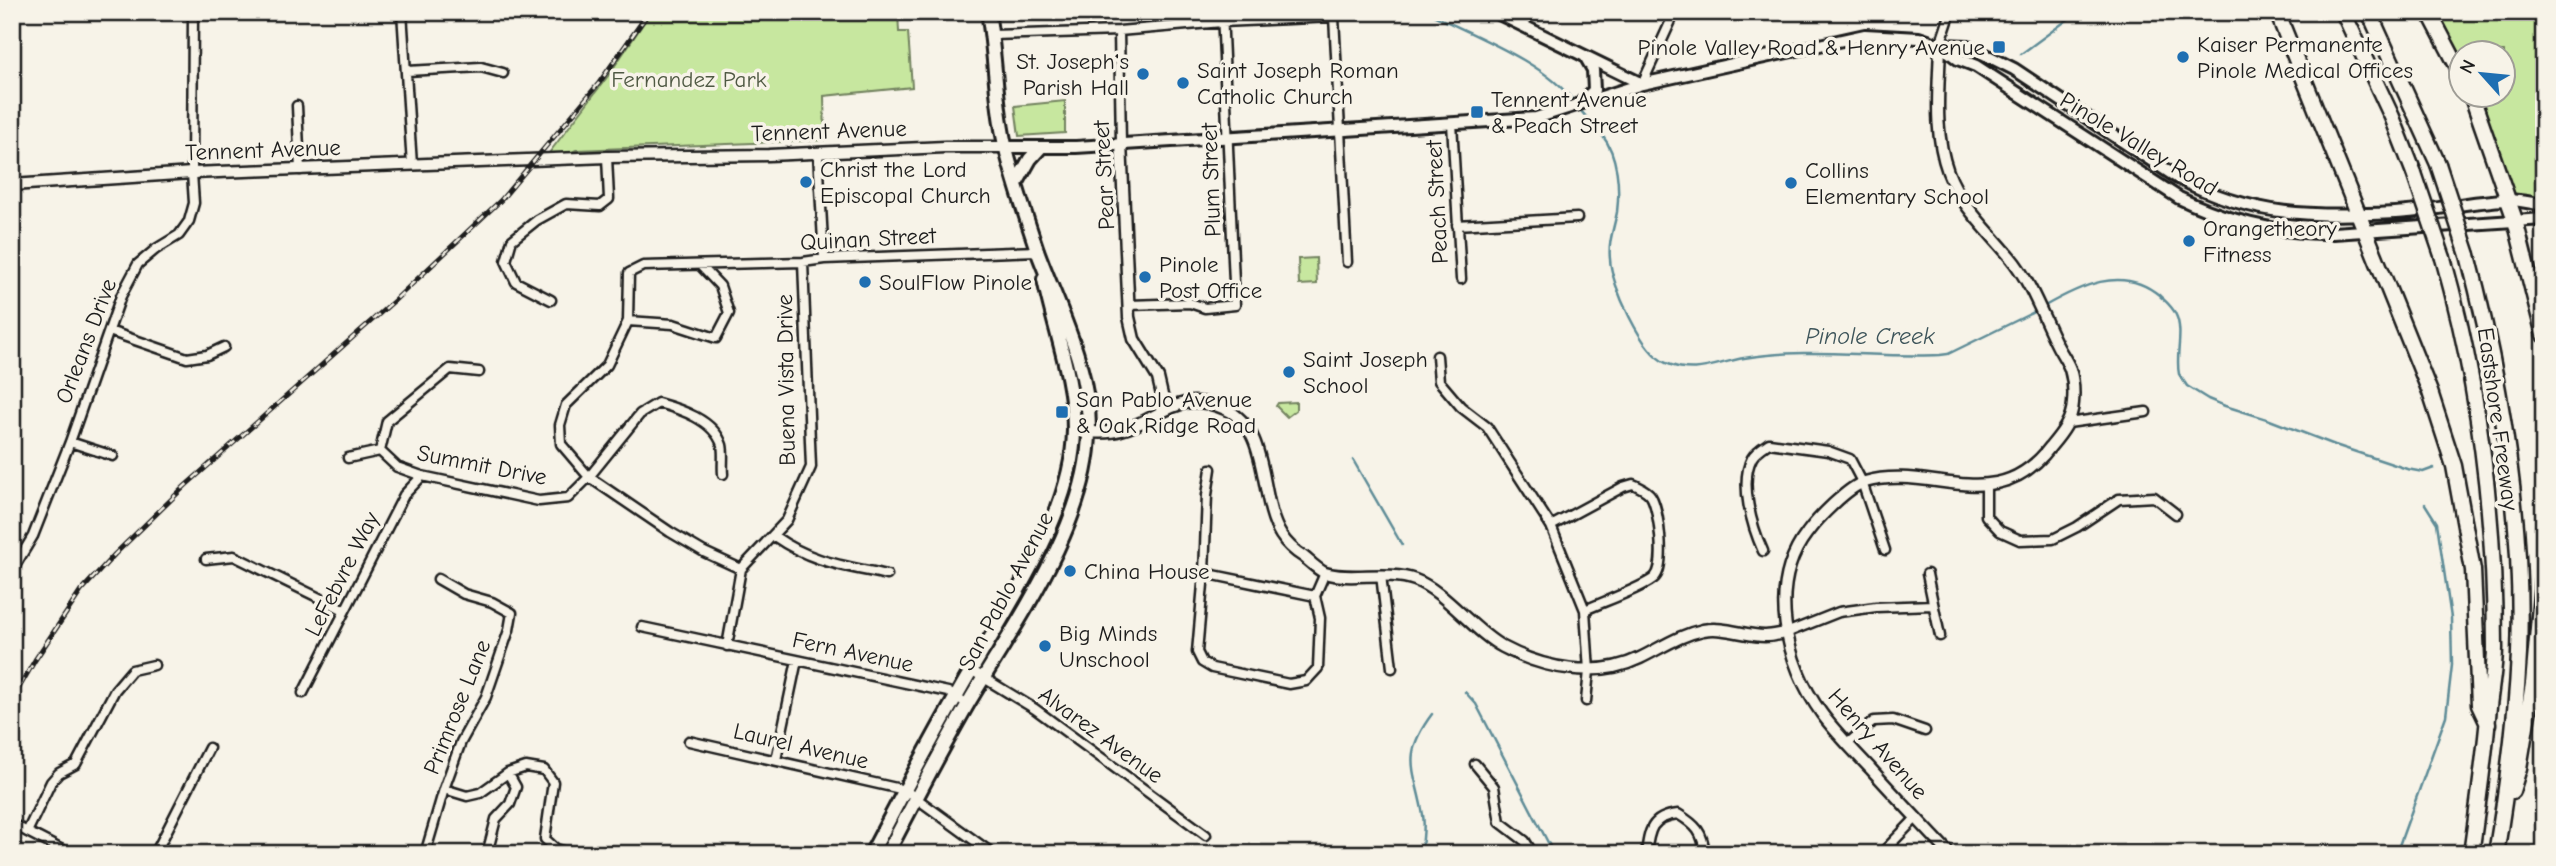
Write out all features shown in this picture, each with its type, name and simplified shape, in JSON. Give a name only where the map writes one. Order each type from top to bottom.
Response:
[{"type":"highway","points":[[2277,12],[2430,392],[2454,466],[2473,570],[2479,705],[2488,724]]},
{"type":"highway","name":"Eastshore Freeway","points":[[2343,12],[2392,117],[2414,173],[2443,258],[2473,380],[2484,454],[2492,543],[2495,650],[2471,854]]},
{"type":"highway","name":"Eastshore Freeway","points":[[2370,12],[2438,164],[2468,255],[2497,378],[2509,452],[2518,551],[2519,652],[2504,808],[2496,854]]},
{"type":"highway","points":[[2429,12],[2448,48]]},
{"type":"highway","points":[[2476,108],[2515,220],[2544,335]]},
{"type":"highway","points":[[2504,808],[2519,768],[2529,708],[2544,560]]},
{"type":"main road","name":"San Pablo Avenue","points":[[870,854],[1041,544],[1062,494],[1070,462],[1074,431],[1068,370],[1050,311],[1038,251],[1005,147],[988,12]]},
{"type":"main road","points":[[1502,14],[1642,83]]},
{"type":"main road","name":"Pinole Valley Road","points":[[1642,83],[1865,35],[1919,38],[1940,45],[1968,46],[2014,69],[2199,189],[2246,206],[2315,216],[2396,213],[2508,200],[2544,205]]},
{"type":"main road","name":"Pinole Valley Road","points":[[1940,45],[2179,198],[2207,212],[2260,228],[2303,233],[2364,232],[2544,219]]},
{"type":"main road","points":[[1582,102],[1594,90],[1593,70],[1585,56]]},
{"type":"main road","name":"Tennent Avenue","points":[[1005,147],[1040,148],[1536,118],[1642,83]]},
{"type":"main road","points":[[1017,182],[1030,159],[1040,148]]},
{"type":"main road","name":"San Pablo Avenue","points":[[887,854],[968,704],[1034,590],[1067,524],[1085,465],[1089,432],[1087,400],[1080,367],[1062,308],[1038,251]]},
{"type":"street","name":"Orleans Drive","points":[[12,571],[33,536],[70,442],[121,296],[138,264],[156,249],[179,236],[190,221],[194,203],[192,173],[195,12]]},
{"type":"street","points":[[402,12],[412,165]]},
{"type":"street","name":"Plum Street","points":[[1129,305],[1189,303],[1205,308],[1235,305],[1222,12]]},
{"type":"street","points":[[1642,83],[1675,12]]},
{"type":"street","points":[[1862,482],[1911,480],[1986,485],[2022,475],[2048,450],[2068,423],[2073,403],[2070,368],[2028,285],[2011,258],[1980,225],[1948,173],[1939,142],[1938,123],[1940,45],[1951,12]]},
{"type":"street","points":[[992,35],[1119,31],[1222,22],[1334,17],[1347,262]]},
{"type":"street","name":"Pear Street","points":[[1119,31],[1129,317],[1134,339],[1158,378],[1165,408]]},
{"type":"street","points":[[407,71],[481,67],[503,73]]},
{"type":"street","points":[[297,106],[300,170]]},
{"type":"street","name":"Peach Street","points":[[1452,123],[1461,279]]},
{"type":"street","name":"Tennent Avenue","points":[[12,186],[192,173],[607,157],[1005,147]]},
{"type":"street","points":[[818,153],[824,259]]},
{"type":"street","points":[[551,300],[516,282],[506,261],[512,240],[537,220],[566,204],[600,206],[609,199],[607,157]]},
{"type":"street","points":[[1457,225],[1577,218]]},
{"type":"street","name":"Quinan Street","points":[[701,265],[1038,251]]},
{"type":"street","name":"Buena Vista Drive","points":[[741,569],[787,520],[811,467],[803,262]]},
{"type":"street","points":[[628,321],[673,324],[716,338],[729,313],[720,286],[701,265],[643,265],[629,273],[628,321],[607,365],[566,405],[560,425],[561,444],[589,477],[670,532],[741,569],[727,646]]},
{"type":"street","points":[[109,331],[187,358],[206,355],[224,347]]},
{"type":"street","points":[[1437,356],[1439,381],[1461,407],[1487,427],[1551,526],[1585,610],[1589,671],[1586,701]]},
{"type":"street","points":[[348,458],[380,451],[387,421],[450,369],[479,372]]},
{"type":"street","points":[[1074,431],[1119,431],[1143,422],[1165,408],[1195,401],[1228,410],[1248,428],[1264,470],[1270,509],[1281,535],[1300,554],[1325,573],[1381,575],[1415,580],[1502,647],[1547,664],[1589,671],[1622,666],[1687,633],[1715,628],[1765,636],[1786,633],[1839,612],[1876,607],[1933,605]]},
{"type":"street","name":"Summit Drive","points":[[380,451],[397,467],[422,476],[539,501],[568,498],[589,477],[640,414],[658,403],[684,410],[712,430],[722,445],[723,474]]},
{"type":"street","points":[[2068,423],[2146,412]]},
{"type":"street","points":[[70,442],[113,456]]},
{"type":"street","points":[[1763,551],[1753,530],[1746,475],[1753,456],[1769,443],[1828,451],[1850,459],[1862,482],[1885,550]]},
{"type":"street","points":[[1211,469],[1206,495],[1204,573],[1197,652],[1202,662],[1212,668],[1289,684],[1306,681],[1318,668],[1320,618],[1315,596],[1325,573]]},
{"type":"street","name":"LeFebvre Way","points":[[303,693],[404,495],[422,476]]},
{"type":"street","name":"Henry Avenue","points":[[1862,482],[1820,515],[1795,548],[1784,588],[1786,633],[1802,679],[1821,713],[1950,854]]},
{"type":"street","points":[[1551,526],[1633,484],[1653,498],[1662,548],[1661,565],[1655,578],[1585,610]]},
{"type":"street","points":[[1986,485],[1986,516],[2000,531],[2020,540],[2053,539],[2077,527],[2119,499],[2154,497],[2176,514]]},
{"type":"street","points":[[774,536],[799,553],[817,560],[887,575]]},
{"type":"street","points":[[206,559],[234,556],[344,610]]},
{"type":"street","points":[[1204,573],[1315,596]]},
{"type":"street","points":[[1927,574],[1940,636]]},
{"type":"street","points":[[1381,575],[1392,667]]},
{"type":"street","name":"Primrose Lane","points":[[425,854],[461,742],[486,697],[509,630],[512,612],[492,602],[464,594],[438,579]]},
{"type":"street","name":"Fern Avenue","points":[[642,627],[948,692],[968,704]]},
{"type":"street","points":[[776,760],[797,660]]},
{"type":"street","points":[[27,832],[51,782],[59,773],[76,764],[116,690],[132,670],[154,665]]},
{"type":"street","name":"Alvarez Avenue","points":[[971,670],[1035,709],[1206,835]]},
{"type":"street","points":[[1847,744],[1874,721],[1894,720],[1925,731]]},
{"type":"street","name":"Laurel Avenue","points":[[689,741],[905,790]]},
{"type":"street","points":[[155,854],[209,748]]},
{"type":"street","points":[[1475,764],[1494,787],[1500,822],[1525,841],[1533,854]]},
{"type":"street","points":[[444,789],[467,796],[480,793],[508,773],[526,767],[544,770],[553,782],[545,839],[556,849],[573,854]]},
{"type":"street","points":[[487,854],[496,819],[510,804],[516,787],[508,773]]},
{"type":"street","points":[[905,790],[992,854]]},
{"type":"street","points":[[1646,854],[1649,830],[1663,816],[1678,814],[1695,825],[1703,837],[1705,854]]},
{"type":"street","points":[[1881,854],[1916,818]]},
{"type":"street","points":[[12,824],[70,854]]},
{"type":"green space","name":"Fernandez Park","points":[[651,12],[898,12],[899,32],[908,32],[912,87],[824,96],[825,140],[549,153],[608,76]]},
{"type":"green space","points":[[2429,12],[2544,12],[2544,205],[2508,200],[2476,108],[2518,108],[2518,38],[2448,38],[2448,49]]},
{"type":"green space","points":[[1065,101],[1065,133],[1019,136],[1015,106]]},
{"type":"green space","points":[[1316,258],[1317,284],[1299,285],[1298,259]]},
{"type":"green space","points":[[1296,402],[1296,410],[1287,417],[1276,406],[1278,403]]},
{"type":"waterway","name":"Pinole Creek","points":[[1427,12],[1527,62],[1545,74],[1574,102]]},
{"type":"waterway","points":[[2021,54],[2078,12]]},
{"type":"waterway","name":"Pinole Creek","points":[[1578,107],[1602,135],[1615,162],[1618,202],[1610,253],[1616,285],[1638,333],[1657,357],[1666,363],[1677,367],[1696,368],[1744,358],[1793,353],[1916,356],[1948,354],[2038,310]]},
{"type":"waterway","name":"Pinole Creek","points":[[2043,307],[2071,292],[2100,282],[2130,281],[2145,286],[2159,295],[2176,315],[2179,329],[2179,374],[2187,386],[2225,406],[2407,469],[2423,472],[2434,468]]},
{"type":"waterway","points":[[1353,460],[1402,545]]},
{"type":"waterway","points":[[2396,854],[2446,716],[2452,665],[2451,618],[2437,523],[2425,504]]},
{"type":"waterway","points":[[1465,692],[1476,704],[1554,854]]},
{"type":"waterway","points":[[1421,854],[1424,820],[1414,774],[1413,753],[1416,741],[1432,714]]},
{"type":"railway","points":[[12,700],[81,591],[115,554],[185,486],[395,300],[501,200],[599,83],[649,12]]},
{"type":"place","name":"Pinole Valley Road & Henry Avenue","points":[[1999,47]]},
{"type":"place","name":"Kaiser Permanente Pinole Medical Offices","points":[[2183,57]]},
{"type":"place","name":"St. Joseph's Parish Hall","points":[[1143,74]]},
{"type":"place","name":"Saint Joseph Roman Catholic Church","points":[[1183,83]]},
{"type":"place","name":"Tennent Avenue & Peach Street","points":[[1477,112]]},
{"type":"place","name":"Christ the Lord Episcopal Church","points":[[806,182]]},
{"type":"place","name":"Collins Elementary School","points":[[1791,183]]},
{"type":"place","name":"Orangetheory Fitness","points":[[2189,241]]},
{"type":"place","name":"Pinole Post Office","points":[[1145,277]]},
{"type":"place","name":"SoulFlow Pinole","points":[[865,282]]},
{"type":"place","name":"Saint Joseph School","points":[[1289,372]]},
{"type":"place","name":"San Pablo Avenue & Oak Ridge Road","points":[[1062,412]]},
{"type":"place","name":"China House","points":[[1070,571]]},
{"type":"place","name":"Big Minds Unschool","points":[[1045,646]]}]
